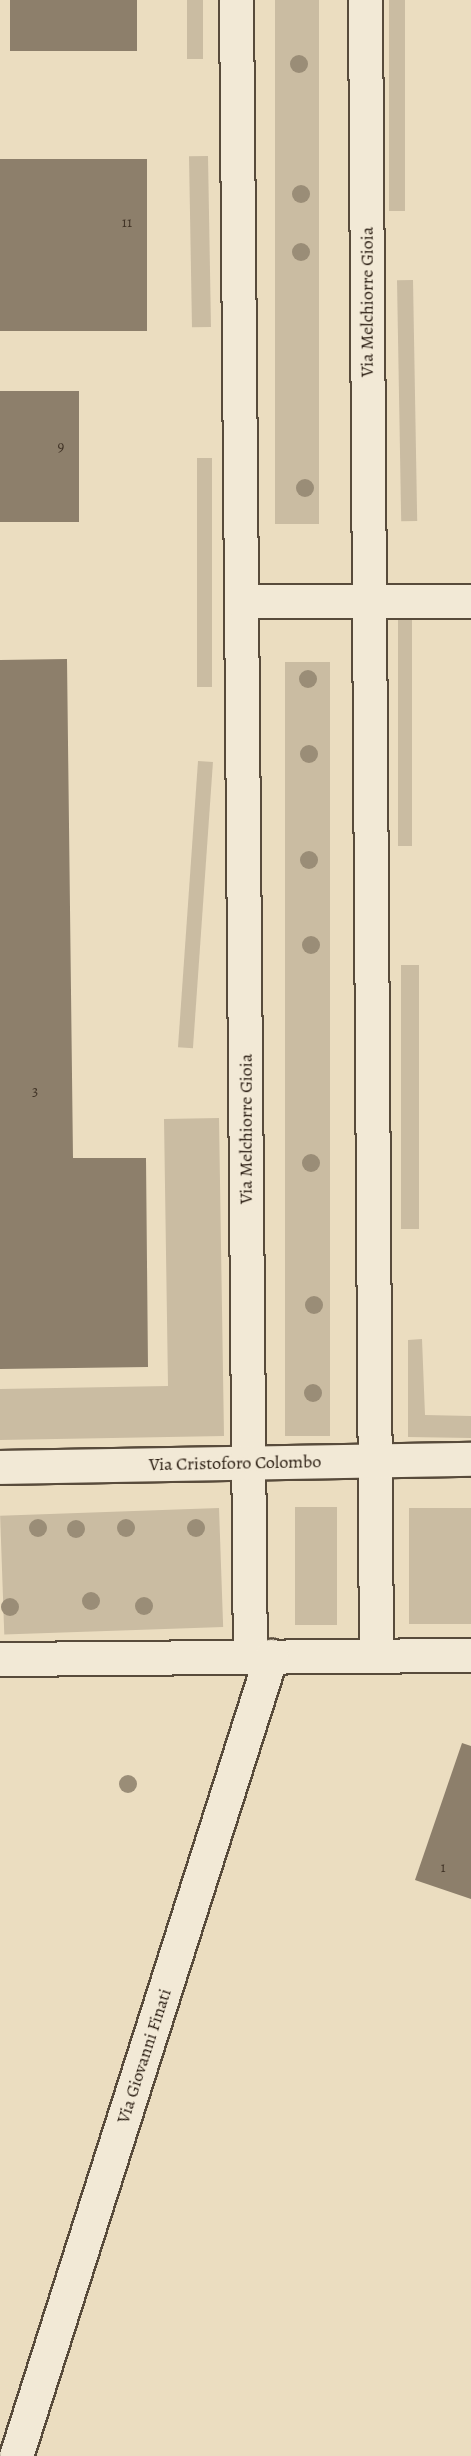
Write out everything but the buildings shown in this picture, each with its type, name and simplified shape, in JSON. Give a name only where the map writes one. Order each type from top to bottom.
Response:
[{"type":"street","name":"Via Melchiorre Gioia","points":[[237,0],[248,1463],[260,1657]]},
{"type":"street","name":"Via Melchiorre Gioia","points":[[365,0],[376,1656]]},
{"type":"street","points":[[241,601],[369,603],[471,601]]},
{"type":"street","name":"Via Cristoforo Colombo","points":[[0,1467],[471,1460]]},
{"type":"street","points":[[0,1659],[471,1655]]},
{"type":"street","name":"Via Giovanni Finati","points":[[16,2456],[260,1657]]},
{"type":"shaded area","points":[[187,0],[203,0],[203,59],[187,59]]},
{"type":"shaded area","points":[[275,0],[319,0],[319,524],[275,524]]},
{"type":"shaded area","points":[[389,0],[405,0],[405,211],[389,211]]},
{"type":"shaded area","points":[[189,156],[208,156],[211,327],[192,327]]},
{"type":"shaded area","points":[[397,280],[413,280],[417,521],[401,521]]},
{"type":"shaded area","points":[[197,458],[212,458],[212,687],[197,687]]},
{"type":"shaded area","points":[[398,614],[412,614],[412,846],[398,846]]},
{"type":"shaded area","points":[[285,662],[330,662],[330,1436],[285,1436]]},
{"type":"shaded area","points":[[198,761],[213,762],[193,1048],[178,1047]]},
{"type":"shaded area","points":[[401,965],[419,965],[419,1229],[401,1229]]},
{"type":"shaded area","points":[[219,1118],[224,1436],[0,1440],[0,1389],[168,1386],[164,1119]]},
{"type":"shaded area","points":[[422,1339],[425,1415],[471,1416],[471,1438],[408,1437],[408,1340]]},
{"type":"shaded area","points":[[295,1507],[337,1507],[337,1625],[295,1625]]},
{"type":"shaded area","points":[[219,1508],[223,1627],[4,1635],[0,1516]]},
{"type":"shaded area","points":[[409,1508],[471,1508],[471,1624],[409,1624]]}]
